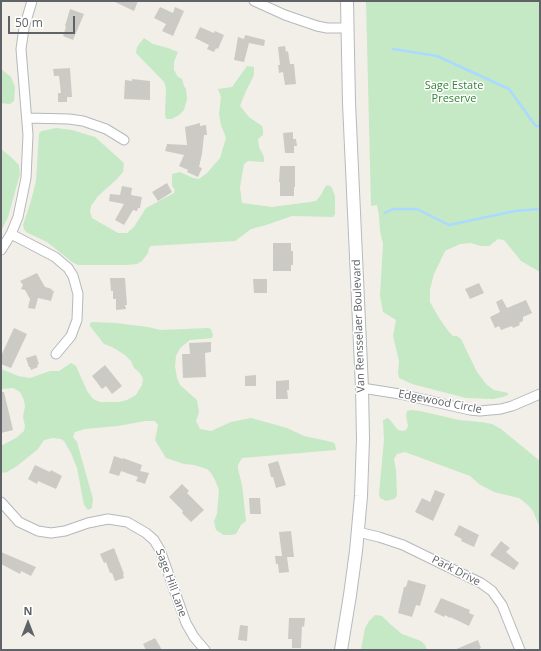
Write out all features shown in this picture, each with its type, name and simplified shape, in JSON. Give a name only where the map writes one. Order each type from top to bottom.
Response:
[{"type":"main road","name":"Van Rensselaer Boulevard","points":[[341,650],[358,532],[362,467],[362,388],[347,1]]},
{"type":"street","points":[[1,250],[18,217],[26,178],[28,143],[21,49],[24,28],[32,1]]},
{"type":"street","points":[[254,1],[285,15],[317,26],[326,28],[347,28]]},
{"type":"street","points":[[27,118],[69,119],[83,121],[106,129],[124,140]]},
{"type":"street","points":[[10,234],[55,257],[68,268],[73,276],[78,294],[77,320],[71,336],[56,354]]},
{"type":"street","name":"Edgewood Circle","points":[[362,388],[400,394],[480,411],[501,409],[512,406],[540,394]]},
{"type":"street","name":"Sage Hill Lane","points":[[1,502],[19,522],[38,531],[65,531],[88,523],[108,519],[127,522],[146,533],[154,540],[162,555],[186,623],[205,650]]},
{"type":"street","name":"Park Drive","points":[[358,532],[379,537],[403,546],[481,583],[492,592],[502,605],[509,619],[520,650]]},
{"type":"green space","name":"Sage Estate Preserve","points":[[366,1],[540,1],[540,272],[521,261],[504,240],[498,239],[489,246],[481,246],[471,243],[460,244],[445,251],[434,274],[430,289],[430,302],[439,318],[453,336],[457,336],[461,339],[477,372],[487,385],[494,390],[508,393],[508,395],[503,397],[493,399],[466,398],[412,384],[399,378],[399,361],[393,336],[396,320],[383,312],[380,296],[383,244],[377,205],[371,206]]},
{"type":"green space","points":[[144,38],[153,44],[178,52],[174,62],[174,70],[178,77],[182,79],[186,89],[187,99],[184,110],[172,119],[166,119],[165,115],[166,88],[164,82],[136,53],[137,47]]},
{"type":"green space","points":[[247,66],[254,67],[254,75],[240,106],[249,117],[262,126],[263,135],[258,139],[259,147],[264,157],[264,162],[248,161],[244,164],[240,187],[242,203],[272,207],[316,201],[327,185],[332,188],[335,196],[335,214],[333,217],[292,216],[251,229],[235,241],[151,246],[142,261],[137,264],[126,265],[78,265],[47,242],[26,232],[23,225],[36,181],[39,133],[56,128],[72,130],[95,137],[124,163],[123,172],[98,196],[91,206],[90,212],[92,218],[118,233],[127,233],[134,227],[146,208],[174,193],[175,190],[172,186],[172,174],[180,172],[199,179],[207,173],[220,158],[226,138],[219,114],[221,97],[218,89],[232,87]]},
{"type":"green space","points":[[1,69],[11,77],[15,87],[14,101],[10,104],[1,103]]},
{"type":"green space","points":[[1,149],[19,165],[20,174],[8,217],[1,231]]},
{"type":"green space","points":[[90,323],[115,323],[160,330],[211,329],[213,335],[212,338],[190,340],[180,348],[176,356],[175,366],[180,385],[197,400],[199,412],[196,421],[200,429],[211,431],[231,422],[251,418],[287,428],[304,436],[332,442],[335,444],[336,450],[242,458],[238,465],[238,469],[242,485],[246,521],[241,525],[236,534],[231,535],[224,535],[216,530],[214,521],[217,514],[219,490],[211,473],[207,469],[166,458],[155,440],[158,425],[155,421],[85,429],[75,432],[73,437],[77,442],[93,499],[92,508],[88,510],[84,505],[77,468],[71,453],[64,441],[61,439],[53,438],[44,440],[38,449],[17,466],[7,472],[1,473],[1,446],[16,438],[24,431],[25,426],[23,417],[25,406],[20,392],[13,388],[1,389],[1,369],[18,376],[30,378],[50,371],[59,371],[71,363],[76,366],[87,391],[93,399],[100,402],[119,402],[136,395],[142,385],[143,379],[140,373],[134,368],[131,361],[125,355],[104,344],[90,326]]},
{"type":"green space","points":[[411,410],[459,420],[492,424],[501,429],[540,461],[540,528],[533,511],[519,498],[494,492],[479,484],[470,476],[405,452],[397,454],[394,459],[397,496],[394,499],[386,501],[380,498],[379,494],[384,440],[383,420],[388,418],[398,430],[406,430],[408,426],[406,416],[407,411]]},
{"type":"green space","points":[[375,615],[382,616],[402,634],[421,641],[427,650],[361,650],[365,628]]},
{"type":"building","points":[[113,1],[138,1],[134,11]]},
{"type":"building","points":[[160,7],[173,13],[175,7],[184,11],[173,36],[162,31],[166,24],[154,18]]},
{"type":"building","points":[[70,9],[84,14],[73,40],[63,36]]},
{"type":"building","points":[[200,27],[214,33],[215,31],[224,35],[218,49],[216,48],[214,52],[207,49],[209,45],[195,38]]},
{"type":"building","points":[[245,35],[265,40],[264,46],[249,43],[244,62],[234,60],[238,37],[244,39]]},
{"type":"building","points":[[285,46],[286,52],[288,51],[290,64],[294,64],[296,84],[285,85],[283,72],[279,73],[278,65],[280,65],[278,47]]},
{"type":"building","points":[[70,68],[72,97],[67,97],[67,102],[58,102],[58,93],[61,93],[59,76],[54,76],[53,69]]},
{"type":"building","points":[[132,79],[150,81],[150,100],[124,99],[125,80],[132,81]]},
{"type":"building","points":[[200,123],[200,126],[206,125],[207,135],[204,135],[199,167],[202,168],[198,177],[179,166],[184,155],[165,151],[167,144],[187,145],[185,127]]},
{"type":"building","points":[[293,132],[293,139],[296,139],[297,146],[294,146],[294,153],[285,153],[283,133]]},
{"type":"building","points":[[280,166],[295,166],[294,196],[280,196]]},
{"type":"building","points":[[167,183],[172,192],[158,201],[152,192]]},
{"type":"building","points":[[122,186],[132,188],[131,195],[142,197],[140,208],[138,208],[137,211],[133,210],[124,225],[115,220],[124,204],[109,201],[110,194],[120,195]]},
{"type":"building","points":[[273,243],[291,243],[291,251],[293,251],[293,265],[291,265],[291,271],[273,271]]},
{"type":"building","points":[[37,273],[45,287],[54,291],[51,301],[38,298],[35,309],[28,308],[30,299],[25,290],[21,289],[23,285],[20,281]]},
{"type":"building","points":[[110,278],[125,278],[126,309],[116,310],[116,299],[113,299]]},
{"type":"building","points":[[253,279],[267,279],[267,293],[254,293]]},
{"type":"building","points":[[479,283],[484,293],[470,299],[465,289]]},
{"type":"building","points":[[502,299],[507,308],[526,300],[532,313],[523,317],[523,321],[519,323],[520,325],[513,328],[512,326],[501,330],[499,326],[495,328],[490,317],[500,312],[496,302]]},
{"type":"building","points":[[14,328],[27,334],[11,368],[1,364],[1,356]]},
{"type":"building","points":[[211,342],[211,352],[205,353],[206,377],[183,378],[182,354],[190,354],[189,343]]},
{"type":"building","points":[[36,355],[39,364],[37,365],[38,367],[31,370],[26,358]]},
{"type":"building","points":[[105,365],[122,386],[112,394],[106,386],[102,389],[92,376]]},
{"type":"building","points":[[256,375],[256,386],[245,386],[245,376]]},
{"type":"building","points":[[289,380],[289,390],[287,390],[288,399],[276,399],[276,381]]},
{"type":"building","points":[[1,392],[4,392],[13,430],[1,433]]},
{"type":"building","points":[[114,456],[142,465],[140,471],[149,473],[145,484],[136,481],[138,477],[121,471],[119,476],[109,473]]},
{"type":"building","points":[[278,461],[286,485],[276,488],[273,477],[271,477],[268,464]]},
{"type":"building","points":[[35,465],[50,472],[51,470],[62,476],[56,489],[38,481],[37,484],[28,479]]},
{"type":"building","points":[[182,484],[189,491],[187,493],[204,510],[191,522],[182,513],[183,511],[169,497]]},
{"type":"building","points":[[435,490],[445,494],[433,521],[415,512],[422,498],[430,502]]},
{"type":"building","points":[[249,498],[260,498],[261,514],[250,514]]},
{"type":"building","points":[[459,525],[479,535],[474,547],[461,541],[462,539],[454,535]]},
{"type":"building","points":[[291,531],[294,557],[287,557],[289,572],[279,573],[275,556],[282,556],[279,532]]},
{"type":"building","points":[[501,541],[510,548],[506,552],[519,563],[514,570],[490,555]]},
{"type":"building","points":[[114,548],[124,574],[124,578],[115,581],[106,562],[104,563],[100,554]]},
{"type":"building","points":[[1,552],[36,567],[31,576],[21,571],[20,574],[1,564]]},
{"type":"building","points":[[408,580],[426,585],[420,606],[416,605],[412,617],[398,613],[404,587],[406,587]]},
{"type":"building","points":[[441,598],[470,610],[469,613],[474,615],[469,626],[445,615],[444,617],[434,612]]},
{"type":"building","points":[[289,618],[305,618],[304,627],[302,626],[301,648],[292,648],[292,639],[288,639]]},
{"type":"building","points":[[240,625],[248,626],[247,641],[238,640]]},
{"type":"building","points":[[155,638],[162,650],[146,650],[143,644]]},
{"type":"building","points":[[478,640],[481,648],[477,650],[454,650]]},
{"type":"waterway","points":[[393,49],[437,56],[509,89],[535,125],[540,127]]},
{"type":"waterway","points":[[385,213],[393,209],[417,209],[449,225],[515,211],[540,209]]}]
